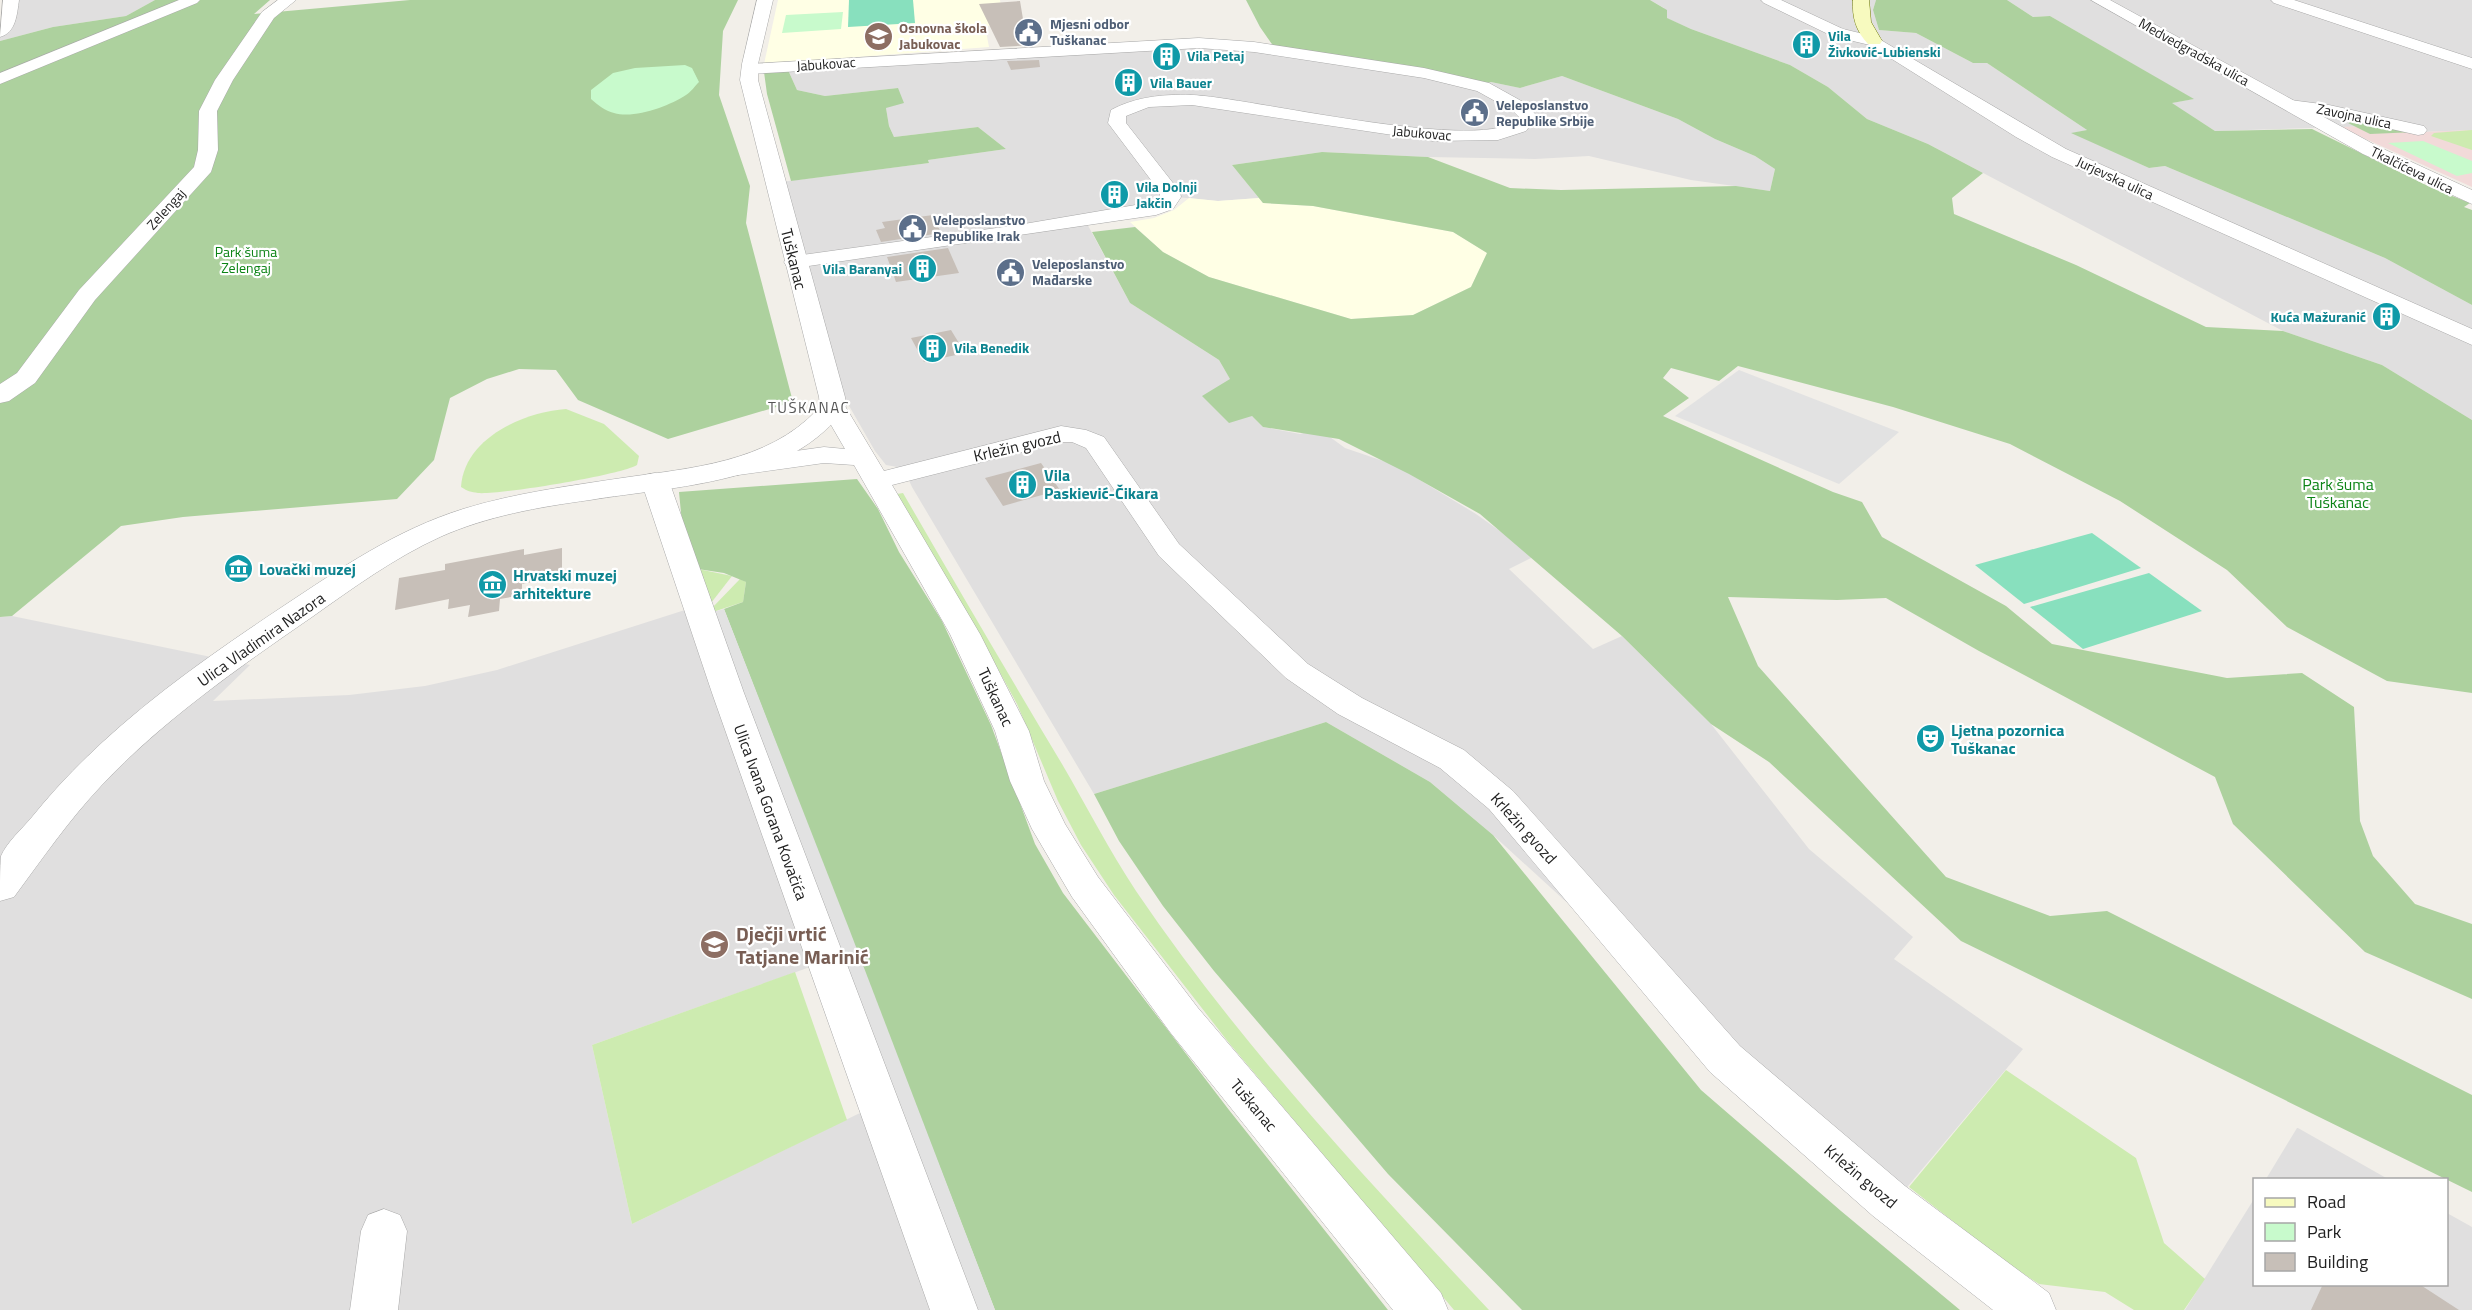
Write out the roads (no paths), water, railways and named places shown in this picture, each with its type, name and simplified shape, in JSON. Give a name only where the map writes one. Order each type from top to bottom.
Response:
[{"type":"main road","points":[[1861,0],[1861,20],[1867,33],[1874,40]]},
{"type":"street","points":[[0,32],[9,20],[11,0]]},
{"type":"street","points":[[0,79],[192,0]]},
{"type":"street","name":"Zelengaj","points":[[0,395],[26,378],[87,295],[204,168],[208,150],[208,111],[224,80],[268,15],[288,0]]},
{"type":"street","name":"Tuškanac","points":[[765,0],[749,80],[773,183],[833,406],[965,634],[1012,731],[1027,781],[1050,829],[1085,887],[1184,1020],[1424,1310]]},
{"type":"street","name":"Jurjevska ulica","points":[[1769,0],[1838,33],[1874,40],[2022,133],[2059,153],[2472,338]]},
{"type":"street","name":"Medvedgradska ulica","points":[[2099,0],[2353,140]]},
{"type":"street","points":[[2279,0],[2472,64]]},
{"type":"street","name":"Jabukovac","points":[[750,69],[1199,43],[1254,47],[1435,75],[1483,87],[1519,107],[1528,116],[1526,122],[1520,127],[1498,135],[1433,136],[1192,100],[1148,102],[1128,108],[1118,114],[1117,123],[1170,192],[1171,197],[1166,205],[1156,209],[1018,231],[795,261]]},
{"type":"street","name":"Zavojna ulica","points":[[2290,105],[2330,110],[2418,130]]},
{"type":"street","name":"Tkalčićeva ulica","points":[[2353,140],[2399,165],[2472,198]]},
{"type":"street","name":"Ulica Vladimira Nazora","points":[[727,469],[756,461],[785,447],[822,420],[833,406]]},
{"type":"street","name":"Krležin gvozd","points":[[869,470],[1061,434],[1077,435],[1095,443],[1169,550],[1297,670],[1350,706],[1452,759],[1501,800],[1725,1059],[1889,1201],[2032,1310]]},
{"type":"street","name":"Ulica Vladimira Nazora","points":[[0,886],[52,819],[100,764],[175,700],[248,645],[361,568],[423,533],[471,516],[541,500],[824,455],[869,470]]},
{"type":"street","name":"Ulica Ivana Gorana Kovačića","points":[[655,481],[728,693],[954,1310]]},
{"type":"street","points":[[374,1310],[384,1230]]},
{"type":"place","name":"Mjesni odbor Tuškanac","points":[[1029,32]]},
{"type":"place","name":"Osnovna škola Jabukovac","points":[[878,36]]},
{"type":"place","name":"Vila Živković-Lubienski","points":[[1807,44]]},
{"type":"place","name":"Vila Petaj","points":[[1166,56]]},
{"type":"place","name":"Vila Bauer","points":[[1129,83]]},
{"type":"place","name":"Veleposlanstvo Republike Srbije","points":[[1475,113]]},
{"type":"place","name":"Vila Dolnji Jakčin","points":[[1115,195]]},
{"type":"place","name":"Veleposlanstvo Republike Irak","points":[[912,228]]},
{"type":"place","name":"Vila Baranyai","points":[[923,269]]},
{"type":"place","name":"Veleposlanstvo Mađarske","points":[[1011,272]]},
{"type":"place","name":"Kuća Mažuranić","points":[[2387,317]]},
{"type":"place","name":"Vila Benedik","points":[[933,348]]},
{"type":"place","name":"Vila Paskiević-Čikara","points":[[1023,484]]},
{"type":"place","name":"Lovački muzej","points":[[238,569]]},
{"type":"place","name":"Hrvatski muzej arhitekture","points":[[492,584]]},
{"type":"place","name":"Ljetna pozornica Tuškanac","points":[[1930,739]]},
{"type":"place","name":"Dječji vrtić Tatjane Marinić","points":[[715,945]]},
{"type":"district","name":"TUŠKANAC","points":[[809,408]]},
{"type":"park label","name":"Park šuma Zelengaj","points":[[246,260]]},
{"type":"park label","name":"Park šuma Tuškanac","points":[[2338,493]]}]
